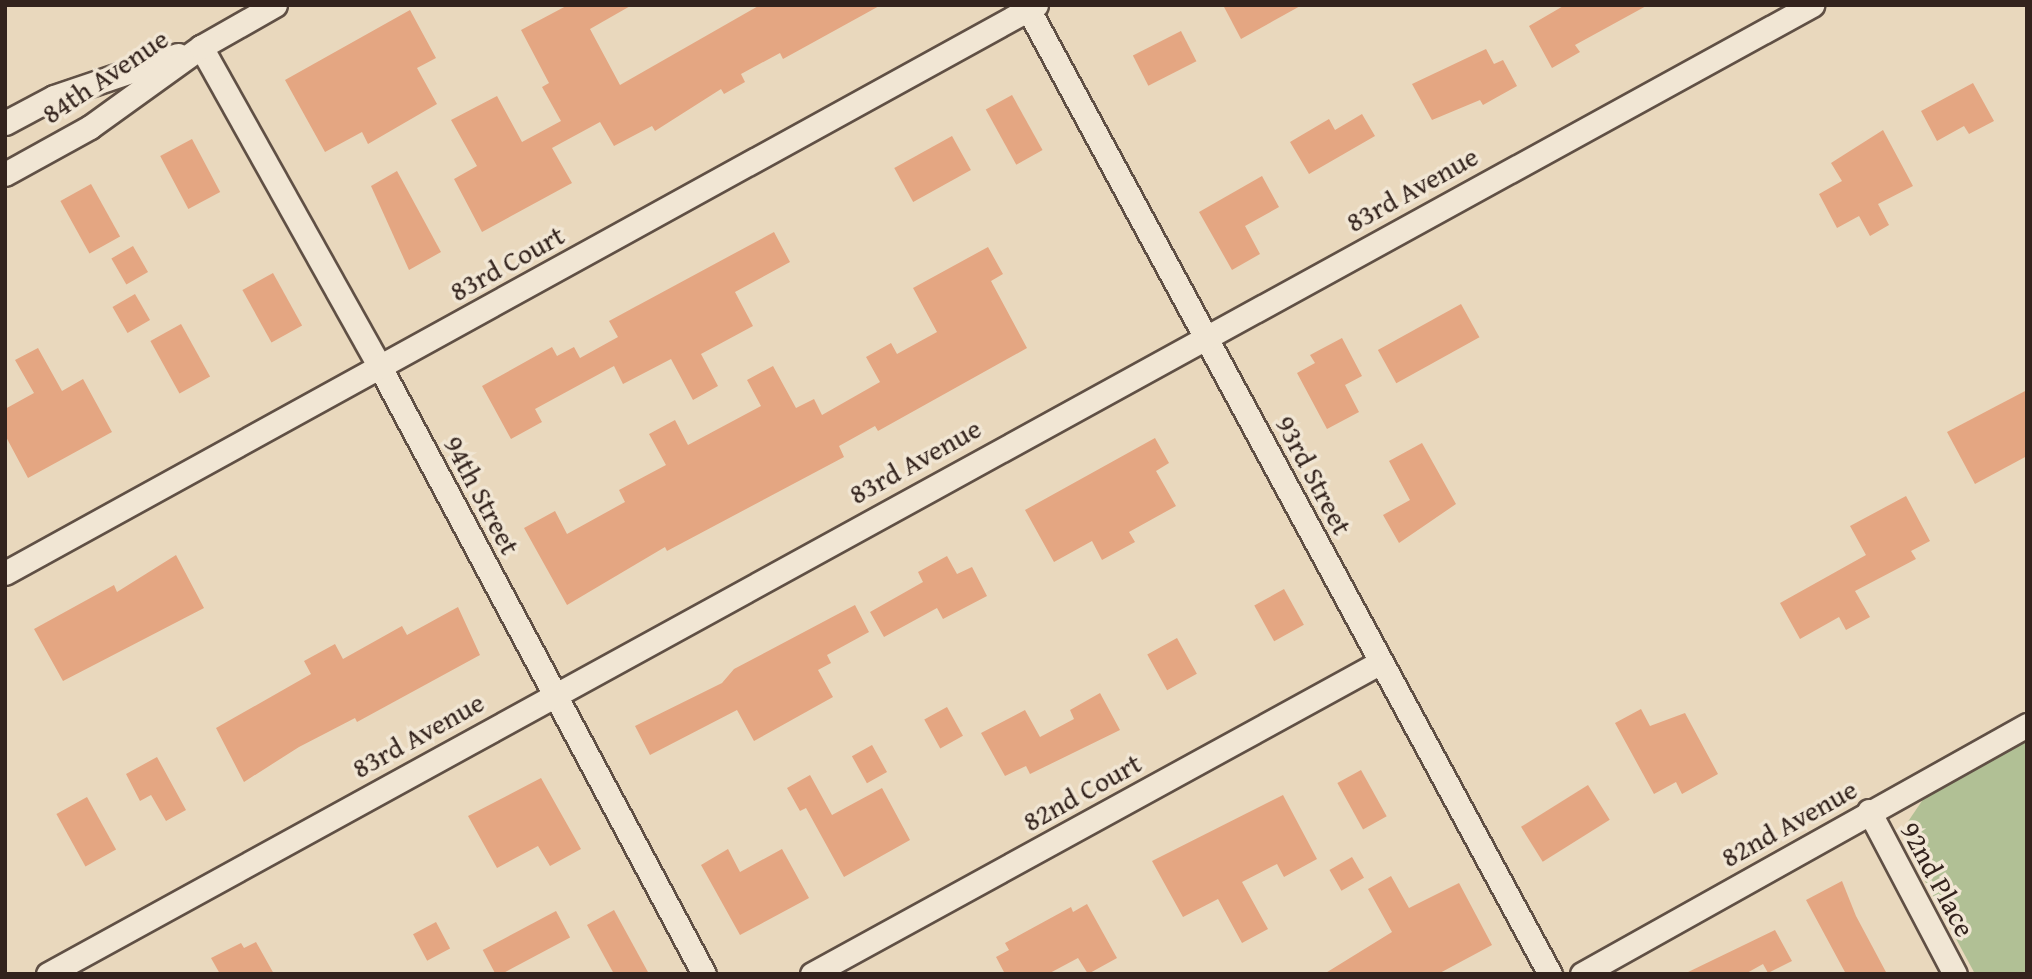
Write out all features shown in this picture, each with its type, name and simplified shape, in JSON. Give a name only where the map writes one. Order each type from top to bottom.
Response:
[{"type":"street","name":"84th Avenue","points":[[5,174],[90,127],[201,47],[275,5]]},
{"type":"street","name":"83rd Avenue","points":[[48,974],[555,692],[1812,5]]},
{"type":"street","name":"93rd Street","points":[[1030,7],[1550,974]]},
{"type":"street","name":"83rd Court","points":[[5,573],[1030,7]]},
{"type":"street","name":"84th Avenue","points":[[5,123],[54,97],[201,47]]},
{"type":"street","name":"94th Street","points":[[201,47],[380,367],[704,974]]},
{"type":"street","name":"82nd Court","points":[[812,974],[1381,662]]},
{"type":"street","name":"82nd Avenue","points":[[1581,974],[2027,725]]},
{"type":"street","name":"92nd Place","points":[[1870,811],[1955,974]]},
{"type":"green space","points":[[2027,740],[2027,974],[1975,974],[1911,855],[1905,826],[1926,795]]},
{"type":"building","points":[[568,5],[632,5],[590,29],[620,85],[760,5],[881,5],[783,59],[780,53],[741,74],[745,82],[724,94],[721,89],[655,131],[652,126],[614,146],[600,122],[552,148],[572,183],[482,232],[454,179],[477,166],[451,120],[497,96],[522,142],[561,121],[542,87],[549,83],[521,30]]},
{"type":"building","points":[[1223,5],[1302,5],[1241,39]]},
{"type":"building","points":[[1565,5],[1648,5],[1575,45],[1580,52],[1552,68],[1529,26]]},
{"type":"building","points":[[410,10],[436,58],[417,68],[437,104],[368,144],[362,132],[325,152],[285,80]]},
{"type":"building","points":[[1181,31],[1196,61],[1148,86],[1133,56]]},
{"type":"building","points":[[1486,49],[1494,64],[1503,60],[1517,86],[1483,105],[1480,100],[1432,120],[1412,84]]},
{"type":"building","points":[[1973,83],[1994,121],[1969,134],[1964,126],[1937,141],[1921,111]]},
{"type":"building","points":[[1012,95],[1043,150],[1016,165],[986,110]]},
{"type":"building","points":[[1362,114],[1375,136],[1309,174],[1290,142],[1329,119],[1335,130]]},
{"type":"building","points":[[1883,130],[1913,186],[1878,204],[1889,225],[1870,236],[1859,216],[1837,228],[1819,194],[1842,181],[1831,163]]},
{"type":"building","points":[[952,136],[971,170],[913,202],[894,168]]},
{"type":"building","points":[[192,139],[220,192],[188,209],[160,156]]},
{"type":"building","points":[[397,171],[441,252],[409,270],[371,186]]},
{"type":"building","points":[[1262,176],[1279,207],[1245,226],[1260,254],[1232,270],[1199,212]]},
{"type":"building","points":[[91,184],[120,236],[89,253],[60,201]]},
{"type":"building","points":[[774,232],[790,262],[735,292],[753,326],[701,354],[718,386],[693,400],[671,359],[623,384],[614,366],[535,409],[542,422],[511,439],[482,386],[552,347],[557,356],[574,347],[580,358],[618,337],[609,321]]},
{"type":"building","points":[[133,246],[148,272],[126,284],[111,258]]},
{"type":"building","points":[[988,247],[1003,274],[991,281],[1027,348],[878,431],[875,426],[839,446],[844,457],[667,551],[665,547],[567,605],[524,528],[555,511],[567,534],[625,502],[619,490],[666,465],[649,434],[675,420],[688,445],[761,406],[747,380],[773,366],[796,408],[814,399],[822,415],[880,382],[866,357],[891,343],[897,354],[937,332],[913,288]]},
{"type":"building","points":[[273,273],[302,325],[271,342],[242,290]]},
{"type":"building","points":[[135,294],[150,320],[127,333],[112,307]]},
{"type":"building","points":[[1461,304],[1479,337],[1396,383],[1378,350]]},
{"type":"building","points":[[181,324],[210,376],[179,393],[150,341]]},
{"type":"building","points":[[1342,338],[1362,376],[1345,385],[1359,412],[1327,429],[1297,373],[1315,363],[1310,355]]},
{"type":"building","points":[[38,348],[62,391],[83,379],[112,432],[28,478],[5,435],[5,409],[34,393],[15,360]]},
{"type":"building","points":[[2027,390],[2027,456],[1975,484],[1947,432]]},
{"type":"building","points":[[1155,438],[1169,463],[1156,471],[1176,506],[1129,532],[1135,542],[1102,560],[1092,541],[1054,562],[1025,510]]},
{"type":"building","points":[[1422,443],[1456,504],[1399,543],[1383,515],[1410,500],[1389,461]]},
{"type":"building","points":[[1906,496],[1930,541],[1911,551],[1916,559],[1855,591],[1870,617],[1846,630],[1839,617],[1800,639],[1780,603],[1866,555],[1850,526]]},
{"type":"building","points":[[176,555],[204,608],[63,681],[34,629],[114,585],[117,592]]},
{"type":"building","points":[[947,556],[957,574],[972,567],[987,596],[943,619],[937,608],[884,637],[870,612],[923,582],[918,572]]},
{"type":"building","points":[[1284,589],[1304,625],[1274,641],[1254,605]]},
{"type":"building","points":[[855,605],[869,632],[827,655],[831,663],[818,670],[833,697],[754,741],[737,710],[650,755],[635,726],[722,683],[734,669]]},
{"type":"building","points":[[458,607],[480,655],[357,722],[355,718],[299,747],[244,782],[216,728],[311,674],[304,661],[335,644],[343,659],[402,626],[407,635]]},
{"type":"building","points":[[1177,638],[1197,674],[1167,690],[1147,654]]},
{"type":"building","points":[[1100,693],[1120,730],[1030,774],[1026,766],[1005,776],[981,733],[1025,710],[1040,737],[1074,719],[1070,710]]},
{"type":"building","points":[[947,707],[963,736],[940,748],[924,720]]},
{"type":"building","points":[[1641,709],[1650,726],[1685,713],[1718,774],[1682,794],[1676,782],[1654,794],[1615,723]]},
{"type":"building","points":[[872,745],[887,772],[867,783],[852,756]]},
{"type":"building","points":[[157,757],[186,810],[166,821],[151,795],[140,801],[126,774]]},
{"type":"building","points":[[1361,770],[1387,816],[1363,829],[1337,783]]},
{"type":"building","points":[[810,775],[832,815],[882,788],[910,840],[844,877],[806,808],[800,811],[787,788]]},
{"type":"building","points":[[541,778],[581,849],[550,866],[538,846],[497,868],[468,816]]},
{"type":"building","points":[[1588,785],[1610,820],[1543,862],[1521,827]]},
{"type":"building","points":[[1283,795],[1317,859],[1284,877],[1277,864],[1242,882],[1268,929],[1242,943],[1218,899],[1183,917],[1152,861]]},
{"type":"building","points":[[87,797],[116,849],[85,866],[56,814]]},
{"type":"building","points":[[728,849],[740,872],[782,849],[809,898],[740,935],[701,865]]},
{"type":"building","points":[[1352,857],[1364,878],[1341,891],[1329,870]]},
{"type":"building","points":[[1391,876],[1409,908],[1459,883],[1492,945],[1438,974],[1324,974],[1392,932],[1368,889]]},
{"type":"building","points":[[1842,881],[1856,916],[1887,974],[1846,974],[1806,900]]},
{"type":"building","points":[[1087,904],[1117,958],[1088,974],[1078,958],[1048,974],[1005,974],[996,957],[1009,950],[1005,943],[1071,907],[1073,912]]},
{"type":"building","points":[[614,910],[649,974],[614,974],[587,925]]},
{"type":"building","points":[[556,911],[570,937],[501,974],[495,974],[483,950]]},
{"type":"building","points":[[436,922],[450,948],[427,961],[413,934]]},
{"type":"building","points":[[1775,930],[1792,961],[1768,973],[1763,964],[1745,974],[1684,974]]},
{"type":"building","points":[[256,942],[274,974],[220,974],[211,958],[241,943],[244,948]]}]
